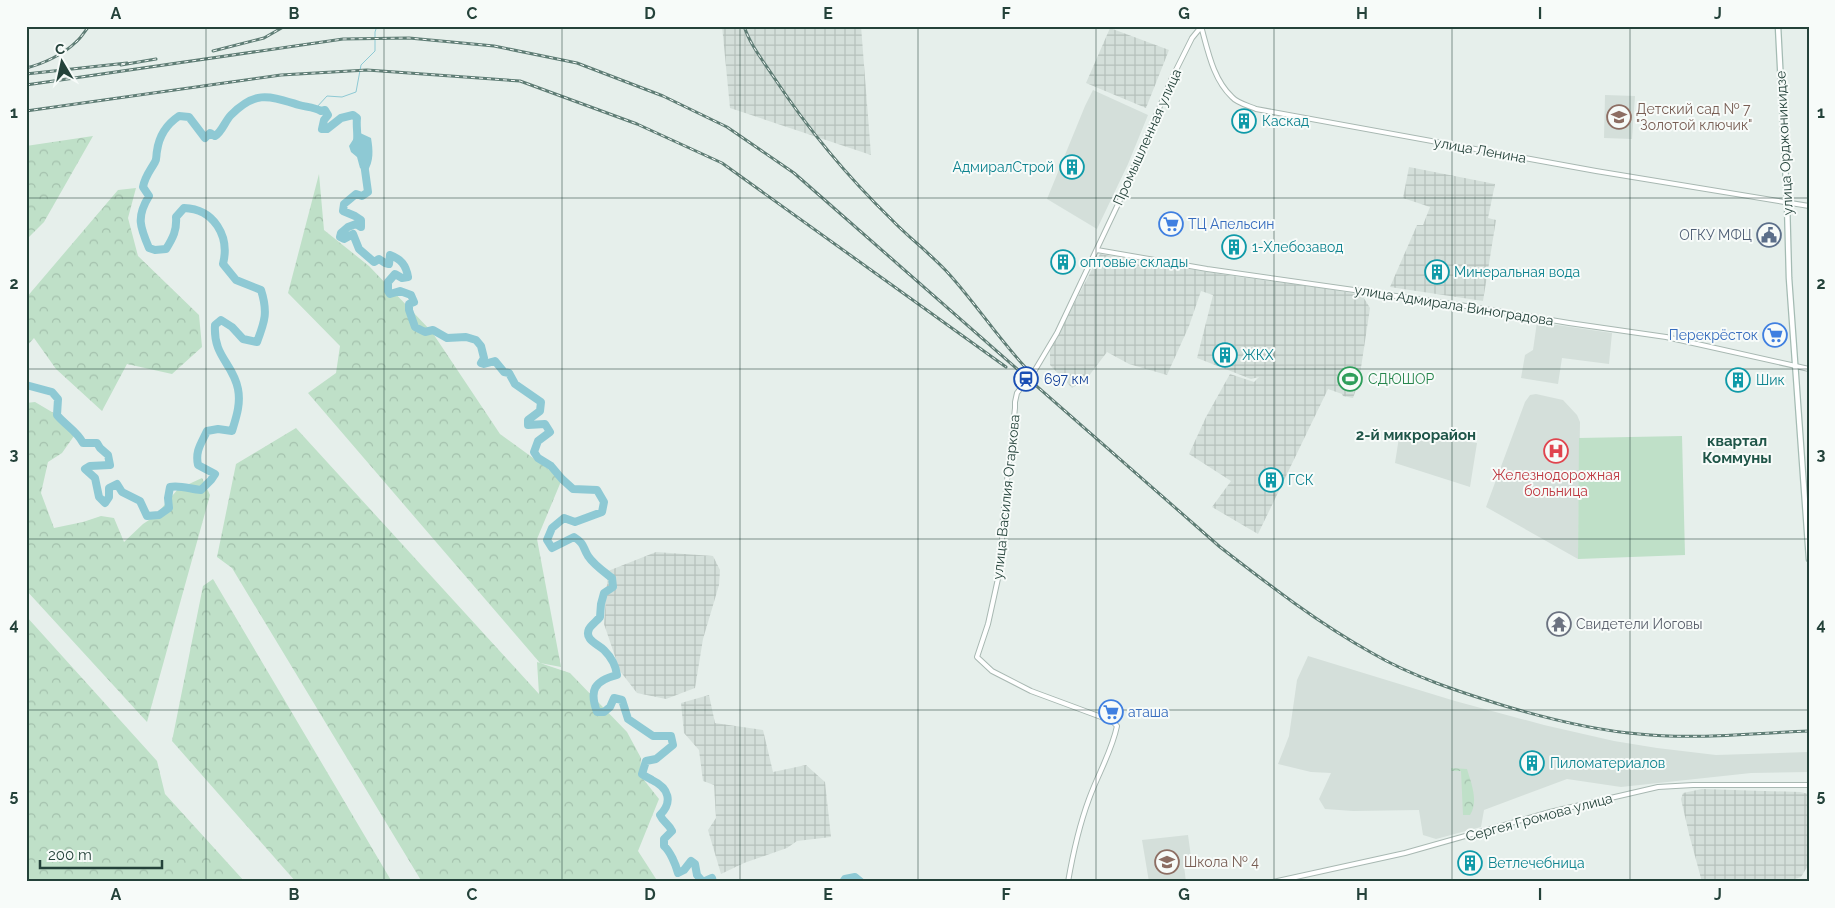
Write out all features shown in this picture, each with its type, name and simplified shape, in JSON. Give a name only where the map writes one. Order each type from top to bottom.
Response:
[{"type":"main road","name":"улица Орджоникидзе","points":[[1778,26],[1789,278],[1809,559]]},
{"type":"street","name":"улица Ленина","points":[[1201,27],[1211,62],[1219,81],[1233,98],[1256,109],[1587,169],[1809,206]]},
{"type":"street","name":"Промышленная улица","points":[[1035,370],[1057,333],[1097,250],[1159,112],[1172,78],[1192,38],[1201,27]]},
{"type":"street","name":"улица Адмирала Виноградова","points":[[1097,250],[1207,269],[1475,307],[1666,337],[1809,369]]},
{"type":"street","name":"улица Василия Огаркова","points":[[1035,370],[1015,397],[1003,518],[1001,565],[988,624],[977,657],[992,671],[1031,691],[1112,720],[1117,726],[1114,742],[1089,798],[1074,847],[1068,882]]},
{"type":"street","name":"Сергея Громова улица","points":[[1273,882],[1405,853],[1550,812],[1658,787],[1692,785],[1809,786]]},
{"type":"shaded area","points":[[722,26],[861,26],[871,155],[730,108]]},
{"type":"shaded area","points":[[1110,28],[1169,50],[1146,108],[1086,83]]},
{"type":"shaded area","points":[[1093,90],[1148,115],[1128,164],[1097,229],[1047,199]]},
{"type":"shaded area","name":"Детский сад № 7 \"Золотой ключик\"","points":[[1605,95],[1635,96],[1632,139],[1604,138]]},
{"type":"shaded area","points":[[1409,167],[1495,184],[1488,218],[1496,220],[1483,301],[1390,287],[1417,225],[1423,225],[1430,207],[1403,198]]},
{"type":"shaded area","points":[[1100,254],[1362,295],[1370,308],[1359,381],[1353,398],[1343,396],[1328,389],[1258,534],[1212,507],[1231,481],[1189,454],[1206,417],[1230,374],[1254,382],[1259,377],[1251,379],[1197,358],[1213,295],[1201,291],[1189,326],[1167,375],[1129,364],[1107,352],[1088,377],[1072,388],[1050,365],[1050,350]]},
{"type":"shaded area","points":[[1537,322],[1612,333],[1609,364],[1562,358],[1558,384],[1521,378],[1525,355],[1533,350]]},
{"type":"shaded area","points":[[1536,394],[1563,400],[1577,415],[1580,422],[1578,559],[1486,507],[1525,402],[1530,395]]},
{"type":"shaded area","points":[[1400,431],[1477,443],[1470,487],[1395,463]]},
{"type":"shaded area","points":[[656,552],[713,556],[720,570],[719,585],[703,639],[695,688],[666,699],[637,693],[620,671],[604,624],[608,571]]},
{"type":"shaded area","points":[[1308,656],[1455,701],[1544,725],[1614,741],[1716,755],[1809,752],[1809,772],[1751,773],[1621,787],[1567,779],[1484,810],[1481,827],[1436,839],[1423,835],[1419,810],[1353,811],[1325,809],[1319,799],[1331,773],[1311,772],[1278,764],[1289,736],[1297,680]]},
{"type":"shaded area","points":[[709,695],[715,723],[763,730],[773,772],[806,765],[825,782],[831,837],[797,841],[787,848],[744,863],[721,874],[708,830],[716,818],[714,785],[703,781],[699,750],[684,733],[681,703]]},
{"type":"shaded area","points":[[1702,789],[1800,792],[1809,794],[1809,864],[1801,877],[1786,882],[1702,882],[1681,799],[1683,793]]},
{"type":"shaded area","name":"Школа № 4","points":[[1188,835],[1191,857],[1184,866],[1186,882],[1149,882],[1142,840]]},
{"type":"green space","points":[[93,136],[44,222],[26,240],[26,146]]},
{"type":"green space","points":[[319,174],[324,230],[369,266],[432,332],[500,434],[562,479],[537,539],[561,667],[540,663],[308,393],[336,373],[340,346],[288,293]]},
{"type":"green space","points":[[136,188],[128,218],[138,256],[199,315],[202,347],[172,374],[127,364],[102,411],[56,369],[34,338],[26,347],[26,298],[118,190]]},
{"type":"green space","points":[[35,402],[57,415],[74,436],[62,453],[48,462],[41,493],[54,528],[101,516],[114,518],[124,542],[143,524],[155,516],[178,489],[202,478],[210,495],[147,722],[26,590],[26,403]]},
{"type":"green space","points":[[296,428],[539,694],[537,662],[570,673],[627,732],[641,758],[640,775],[659,799],[638,851],[658,882],[422,882],[232,568],[217,557],[236,464]]},
{"type":"green space","points":[[1682,436],[1685,555],[1578,559],[1579,438]]},
{"type":"green space","points":[[213,579],[392,882],[296,882],[172,741],[203,586]]},
{"type":"green space","points":[[26,616],[157,761],[165,794],[245,882],[26,882]]},
{"type":"green space","points":[[1451,768],[1467,769],[1474,798],[1473,810],[1470,815],[1463,815],[1461,771],[1451,771]]},
{"type":"water","points":[[358,132],[371,138],[371,164],[367,172],[360,168],[357,157],[351,152],[349,146]]},
{"type":"waterway","points":[[316,108],[327,96],[342,97],[356,92],[361,65],[375,51],[375,32],[377,26]]},
{"type":"waterway","points":[[26,385],[52,392],[58,399],[57,415],[60,419],[78,435],[83,443],[97,443],[108,455],[110,465],[90,466],[85,469],[95,478],[99,497],[105,503],[109,497],[109,488],[117,484],[122,492],[140,501],[147,516],[159,515],[169,508],[170,487],[201,490],[215,474],[198,465],[197,456],[201,444],[207,431],[218,429],[232,431],[239,395],[232,373],[217,345],[215,325],[221,320],[232,327],[243,339],[257,342],[264,322],[265,311],[261,290],[236,280],[223,264],[225,254],[222,234],[204,213],[184,208],[176,217],[174,234],[166,249],[155,250],[149,248],[143,234],[141,222],[142,210],[149,196],[143,187],[146,177],[156,161],[162,135],[167,127],[179,116],[189,117],[205,138],[210,133],[215,136],[220,132],[229,117],[240,107],[256,98],[263,97],[279,99],[321,111],[325,110],[328,115],[324,120],[322,129],[327,129],[341,118],[353,115],[357,118],[357,141]]},
{"type":"waterway","points":[[364,163],[368,192],[362,196],[356,194],[344,204],[343,211],[361,220],[361,227],[356,224],[348,227],[341,233],[340,237],[344,239],[353,234],[359,249],[374,262],[379,259],[389,264],[390,255],[402,263],[408,277],[402,278],[395,274],[388,282],[388,291],[390,294],[400,291],[411,295],[414,302],[409,304],[409,310],[415,327],[425,332],[433,330],[447,338],[466,337],[476,340],[481,346],[484,358],[481,363],[495,361],[504,372],[509,373],[515,384],[541,402],[540,411],[528,420],[528,425],[545,424],[550,432],[538,441],[534,452],[538,458],[551,466],[573,489],[597,490],[604,502],[602,512],[575,522],[564,518],[552,528],[547,540],[552,548],[574,537],[578,539],[593,562],[612,578],[613,587],[604,593],[600,617],[588,633],[590,639],[604,650],[611,659],[616,668],[617,675],[603,680],[595,688],[594,698],[597,712],[604,712],[610,707],[614,698],[622,700],[628,719],[653,736],[671,736],[673,745],[656,759],[646,761],[642,774],[658,783],[667,796],[667,805],[660,815],[672,831],[664,839],[664,846],[672,858],[678,873],[684,870],[691,861],[695,864],[697,875],[703,882],[712,878],[713,882]]},
{"type":"waterway","points":[[843,882],[845,879],[855,877],[861,882]]},
{"type":"railway","points":[[26,68],[66,51],[89,26]]},
{"type":"railway","points":[[213,51],[264,38],[285,26]]},
{"type":"railway","points":[[744,26],[762,60],[829,152],[875,203],[949,274],[1026,368]]},
{"type":"railway","points":[[26,85],[343,39],[409,38],[494,46],[577,63],[663,96],[727,127],[794,173],[1220,547],[1313,616],[1388,662],[1437,683],[1488,701],[1555,720],[1605,730],[1660,736],[1724,736],[1809,731]]},
{"type":"railway","points":[[121,65],[156,59]]},
{"type":"railway","points":[[26,74],[127,63]]},
{"type":"railway","points":[[26,111],[281,75],[367,70],[520,81],[637,124],[722,163],[1006,367]]},
{"type":"place","name":"Детский сад № 7 \"Золотой ключик\"","points":[[1619,117]]},
{"type":"place","name":"Каскад","points":[[1244,121]]},
{"type":"place","name":"АдмиралСтрой","points":[[1072,167]]},
{"type":"place","name":"ТЦ Апельсин","points":[[1171,224]]},
{"type":"place","name":"ОГКУ МФЦ","points":[[1769,235]]},
{"type":"place","name":"1-Хлебозавод","points":[[1234,247]]},
{"type":"place","name":"оптовые склады","points":[[1063,262]]},
{"type":"place","name":"Минеральная вода","points":[[1437,272]]},
{"type":"place","name":"Перекрёсток","points":[[1775,335]]},
{"type":"place","name":"ЖКХ","points":[[1225,355]]},
{"type":"place","name":"697 км","points":[[1026,379]]},
{"type":"place","name":"СДЮШОР","points":[[1350,379]]},
{"type":"place","name":"Шик","points":[[1738,380]]},
{"type":"place","name":"Железнодорожная больница","points":[[1556,451]]},
{"type":"place","name":"ГСК","points":[[1271,480]]},
{"type":"place","name":"Свидетели Иоговы","points":[[1559,624]]},
{"type":"place","name":"аташа","points":[[1111,712]]},
{"type":"place","name":"Пиломатериалов","points":[[1532,763]]},
{"type":"place","name":"Школа № 4","points":[[1167,862]]},
{"type":"place","name":"Ветлечебница","points":[[1470,863]]},
{"type":"district","name":"2-й микрорайон","points":[[1416,435]]},
{"type":"district","name":"квартал Коммуны","points":[[1737,450]]}]
